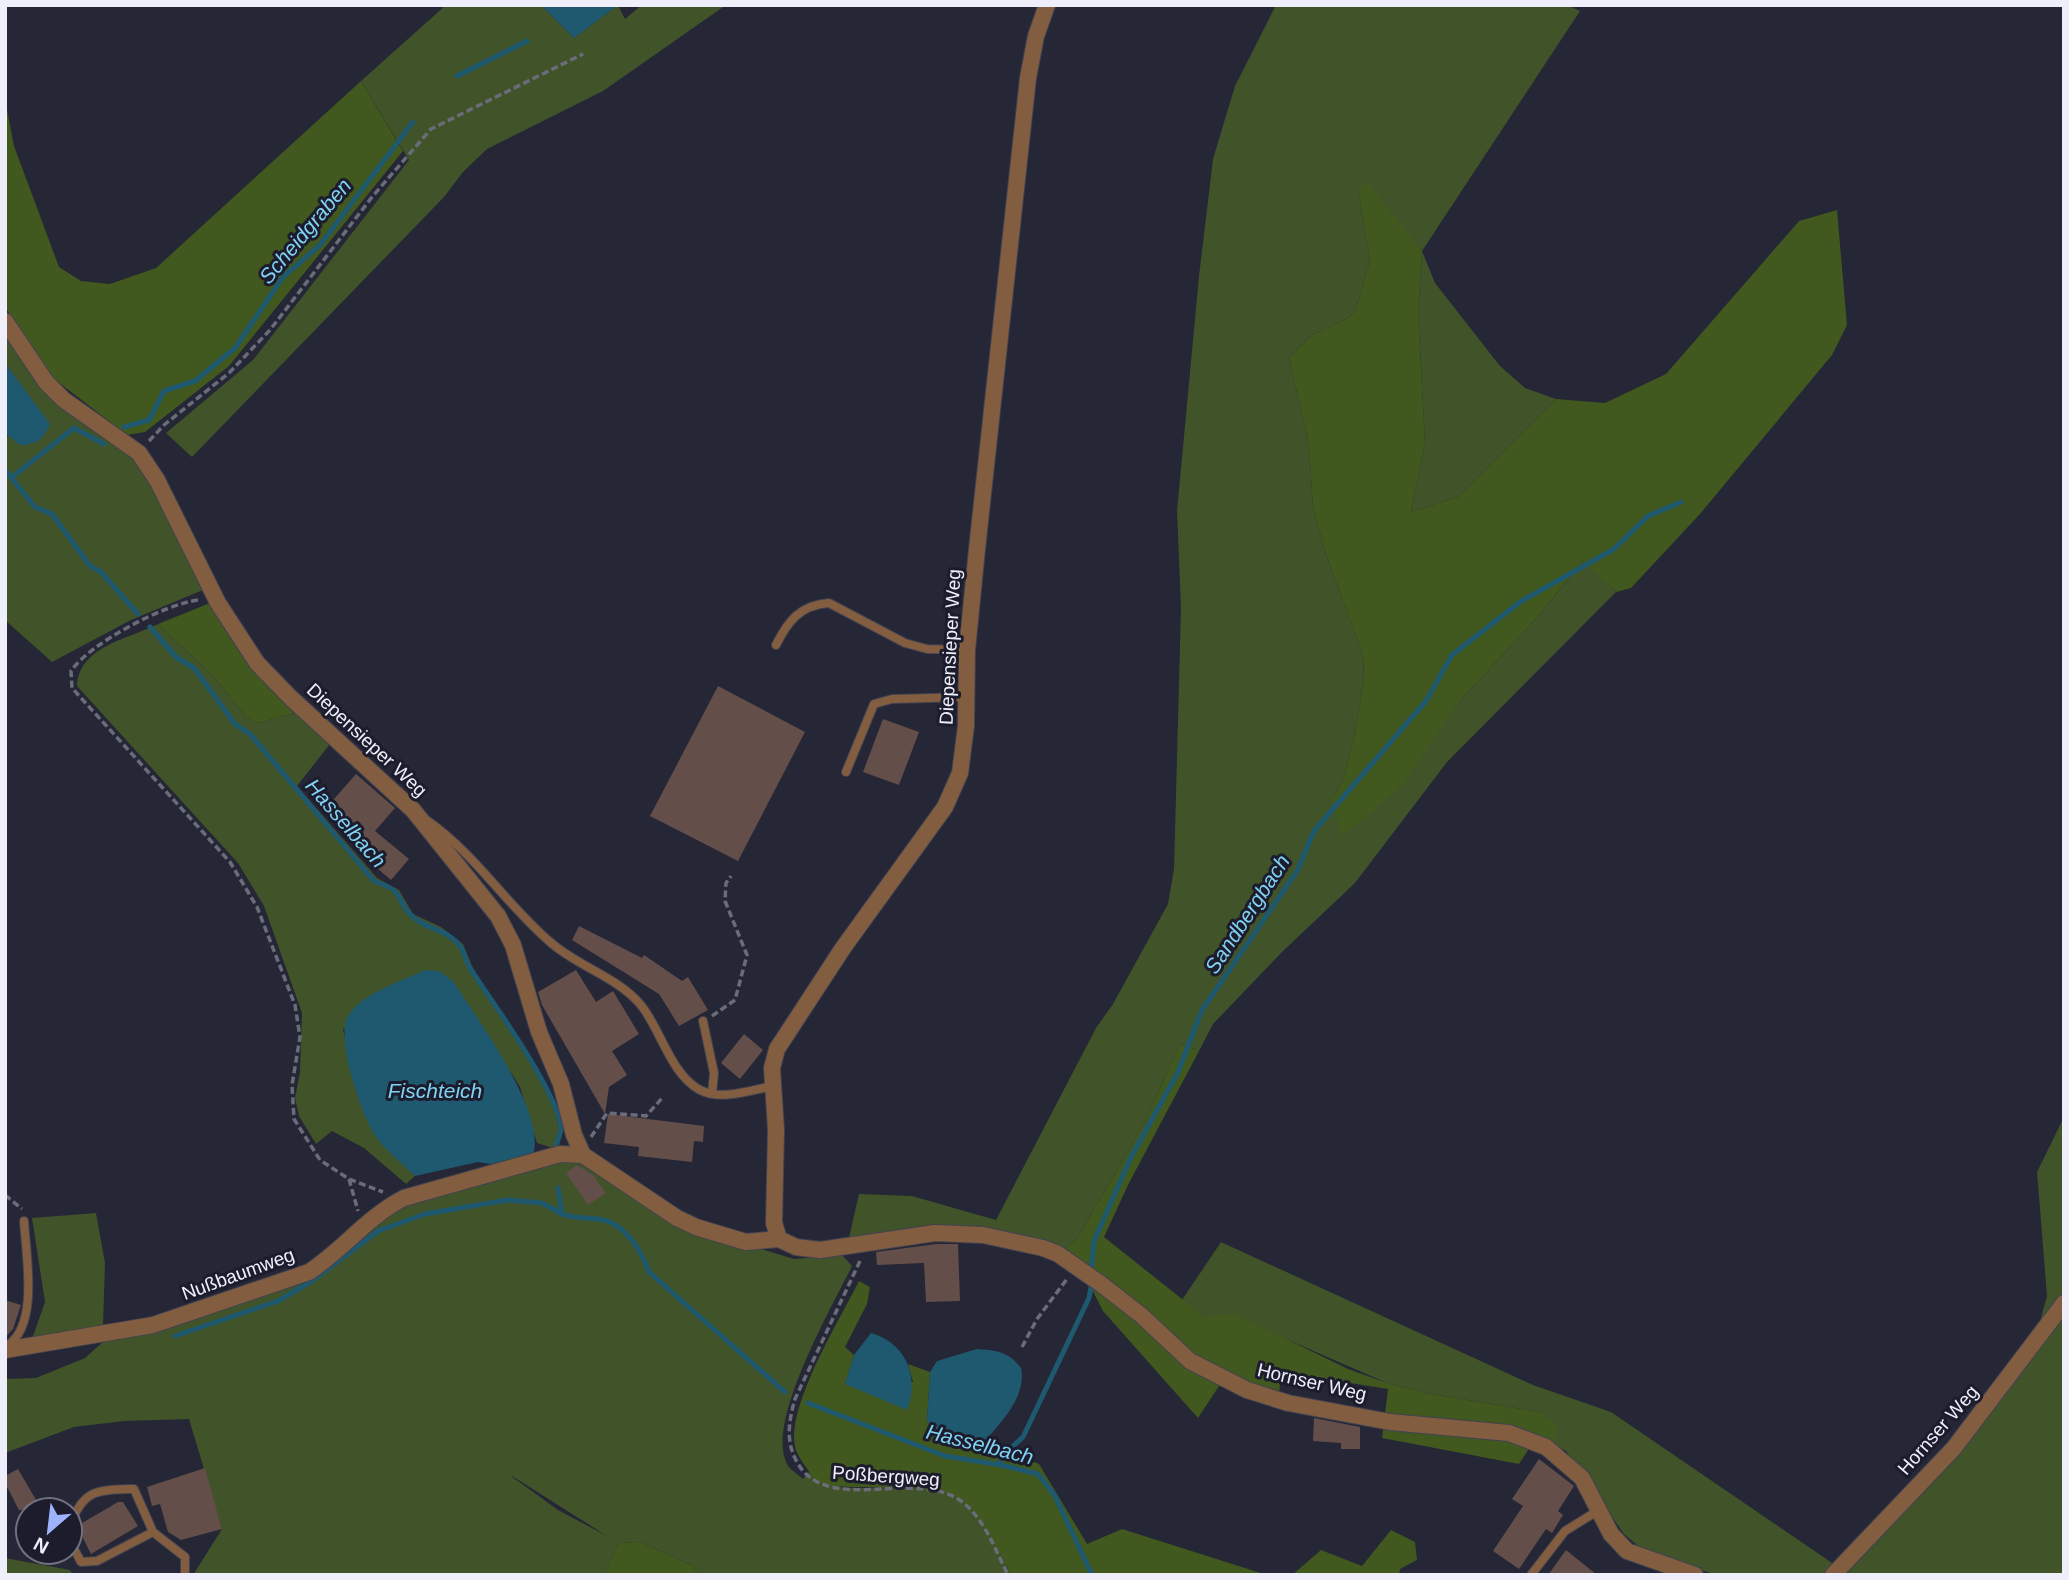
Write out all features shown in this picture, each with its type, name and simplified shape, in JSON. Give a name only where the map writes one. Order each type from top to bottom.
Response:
[{"type":"street","name":"Diepensieper Weg","points":[[779,1239],[774,1223],[774,1058],[783,1037],[952,793],[964,752],[967,650],[1028,78],[1036,36],[1047,5]]},
{"type":"street","name":"Diepensieper Weg","points":[[5,321],[46,382],[64,400],[139,453],[157,480],[218,603],[257,663],[416,814],[446,855],[485,899],[507,932],[585,1150]]},
{"type":"street","name":"Nußbaumweg","points":[[5,1348],[153,1325],[297,1278],[324,1262],[386,1207],[404,1198],[560,1154],[585,1150]]},
{"type":"street","points":[[585,1150],[651,1202],[696,1227],[746,1242],[779,1239],[811,1250],[864,1245]]},
{"type":"street","name":"Hornser Weg","points":[[864,1245],[908,1236],[983,1235],[1043,1248],[1101,1284],[1142,1316],[1190,1361],[1247,1390],[1288,1402],[1390,1422],[1509,1433],[1546,1447],[1582,1478],[1611,1534],[1627,1551],[1695,1575]]},
{"type":"street","name":"Hornser Weg","points":[[1833,1575],[1954,1448],[2064,1303]]},
{"type":"lane","points":[[776,645],[793,617],[817,604],[829,603],[905,643],[927,649],[967,650]]},
{"type":"lane","points":[[846,772],[874,704],[892,699],[967,697]]},
{"type":"lane","points":[[416,814],[461,849],[546,939],[629,992],[655,1024],[667,1055],[698,1089],[712,1094],[728,1094],[773,1086]]},
{"type":"lane","points":[[703,1021],[714,1073],[712,1094]]},
{"type":"lane","points":[[5,1348],[22,1329],[29,1303],[24,1221]]},
{"type":"lane","points":[[84,1499],[112,1489],[134,1489],[153,1532],[185,1558],[185,1575]]},
{"type":"lane","points":[[1531,1575],[1565,1531],[1599,1510]]},
{"type":"lane","points":[[84,1562],[97,1560],[153,1532]]},
{"type":"path","points":[[139,453],[164,425],[229,373],[270,330],[372,197],[431,129],[583,54]]},
{"type":"path","points":[[218,603],[196,600],[178,605],[102,641],[79,660],[69,680],[80,698],[230,862],[247,888],[295,1005],[300,1037],[292,1085],[294,1119],[320,1160],[349,1179],[404,1198]]},
{"type":"path","points":[[703,1021],[735,1000],[746,967],[746,949],[725,901],[725,889],[731,876]]},
{"type":"path","points":[[585,1150],[607,1113],[646,1116],[663,1097]]},
{"type":"path","points":[[349,1179],[362,1226]]},
{"type":"path","points":[[5,1195],[20,1206],[24,1221]]},
{"type":"path","name":"Poßbergweg","points":[[864,1245],[859,1268],[795,1399],[789,1420],[793,1455],[806,1475],[826,1487],[930,1490],[957,1498],[975,1514],[1008,1575]]},
{"type":"path","points":[[1022,1347],[1037,1320],[1078,1268]]},
{"type":"green space","points":[[446,5],[541,5],[574,38],[618,5],[625,19],[642,5],[726,5],[603,91],[487,149],[463,172],[444,197],[192,457],[166,433],[253,360],[409,160],[361,81]]},
{"type":"green space","points":[[1276,5],[1567,5],[1580,11],[1422,251],[1358,189],[1370,261],[1356,308],[1350,317],[1312,335],[1289,358],[1309,445],[1313,509],[1327,557],[1363,655],[1364,679],[1357,723],[1343,781],[1332,799],[1459,702],[1540,614],[1584,560],[1616,592],[1447,762],[1355,883],[1282,952],[1213,1024],[1199,1051],[1180,1044],[1145,1122],[1077,1239],[1064,1250],[967,1226],[923,1228],[848,1242],[859,1194],[912,1196],[996,1220],[1096,1028],[1113,1004],[1168,904],[1174,869],[1181,608],[1177,511],[1213,159],[1235,86]]},
{"type":"green space","points":[[361,81],[403,151],[229,366],[145,432],[127,435],[53,378],[5,307],[5,99],[14,146],[59,267],[81,281],[110,284],[156,268]]},
{"type":"green space","points":[[1367,182],[1422,251],[1418,311],[1425,443],[1411,512],[1458,497],[1556,399],[1605,403],[1666,374],[1799,221],[1837,210],[1847,325],[1832,355],[1700,514],[1631,588],[1616,592],[1583,561],[1540,614],[1459,702],[1402,786],[1342,837],[1332,799],[1343,781],[1357,723],[1364,679],[1363,655],[1327,557],[1313,509],[1309,445],[1289,358],[1312,335],[1350,317],[1356,308],[1370,261],[1358,189]]},
{"type":"green space","points":[[1422,251],[1435,283],[1500,366],[1525,388],[1556,399],[1458,497],[1411,512],[1425,443],[1418,311]]},
{"type":"green space","points":[[5,328],[40,383],[68,413],[123,446],[143,467],[203,590],[131,620],[52,662],[5,620],[5,433],[7,436],[49,424],[5,363]]},
{"type":"green space","points":[[210,603],[241,654],[295,713],[258,723],[247,718],[213,676],[158,624]]},
{"type":"green space","points":[[158,624],[213,676],[247,718],[258,723],[295,713],[330,744],[297,786],[377,878],[399,890],[413,914],[441,927],[463,944],[472,966],[552,1098],[560,1133],[559,1150],[537,1143],[520,1087],[490,1040],[343,1029],[356,1091],[376,1136],[415,1176],[406,1184],[364,1148],[332,1131],[316,1144],[299,1116],[295,1098],[300,1072],[302,1013],[264,906],[238,863],[77,686],[80,672],[96,653]]},
{"type":"green space","points":[[1180,1044],[1199,1051],[1128,1185],[1104,1237],[1206,1318],[1233,1313],[1348,1369],[1387,1383],[1426,1393],[1539,1412],[1556,1423],[1556,1436],[1548,1452],[1532,1444],[1519,1464],[1382,1438],[1388,1389],[1281,1372],[1279,1395],[1225,1377],[1198,1418],[1103,1311],[1079,1264],[1064,1250],[1077,1239],[1145,1122]]},
{"type":"green space","points":[[2064,1117],[2064,1291],[2039,1325],[2047,1296],[2037,1172]]},
{"type":"green space","points":[[582,1159],[676,1223],[794,1259],[842,1255],[852,1266],[804,1365],[785,1422],[783,1445],[787,1464],[803,1479],[810,1471],[839,1487],[928,1487],[945,1490],[960,1497],[984,1524],[1011,1575],[698,1575],[694,1566],[640,1542],[619,1543],[604,1575],[193,1575],[222,1529],[189,1419],[124,1421],[74,1427],[5,1453],[5,1379],[36,1378],[85,1358],[103,1342],[159,1328],[299,1282],[400,1206],[500,1174]],"holes":[[[512,1476],[607,1536],[558,1510]]]},
{"type":"green space","points":[[96,1213],[105,1263],[103,1326],[32,1339],[45,1302],[32,1218]]},
{"type":"green space","points":[[1221,1242],[1533,1385],[1611,1412],[1835,1565],[1825,1575],[1716,1575],[1643,1550],[1624,1534],[1566,1451],[1552,1443],[1539,1412],[1426,1393],[1387,1383],[1286,1339],[1206,1318],[1182,1300]]},
{"type":"green space","points":[[859,1281],[870,1287],[867,1304],[845,1347],[854,1355],[845,1384],[913,1382],[908,1364],[930,1372],[927,1421],[950,1439],[984,1442],[1039,1464],[1087,1544],[1122,1529],[1267,1575],[1011,1575],[983,1524],[959,1498],[925,1489],[840,1486],[814,1480],[795,1447],[799,1409],[816,1363]]},
{"type":"green space","points":[[2064,1313],[2064,1575],[1842,1575]]},
{"type":"green space","points":[[1391,1530],[1415,1542],[1417,1560],[1400,1569],[1399,1575],[1292,1575],[1321,1550],[1362,1566]]},
{"type":"green space","points":[[640,1542],[694,1566],[698,1575],[604,1575],[619,1543]]},
{"type":"green space","points":[[5,1558],[14,1560],[14,1566],[48,1566],[70,1570],[73,1575],[5,1575]]},
{"type":"water","points":[[541,5],[618,5],[574,38]]},
{"type":"water","points":[[5,363],[50,424],[45,434],[31,444],[20,445],[5,433]]},
{"type":"water","name":"Fischteich","points":[[425,970],[439,971],[453,981],[507,1066],[530,1115],[535,1136],[533,1154],[496,1165],[478,1162],[415,1176],[389,1152],[370,1127],[348,1060],[345,1043],[347,1018],[353,1009],[371,995]]},
{"type":"water","points":[[871,1333],[893,1345],[907,1363],[912,1385],[907,1410],[845,1384],[854,1355]]},
{"type":"water","points":[[977,1349],[1007,1355],[1021,1368],[1022,1379],[1011,1408],[984,1442],[946,1436],[927,1421],[930,1372],[937,1361]]},
{"type":"building","points":[[718,686],[805,732],[738,861],[650,816]]},
{"type":"building","points":[[883,719],[919,732],[899,785],[863,772]]},
{"type":"building","points":[[356,774],[395,808],[375,831],[409,859],[391,880],[365,858],[373,848],[327,807]]},
{"type":"building","points":[[579,926],[642,958],[644,955],[682,981],[688,977],[708,1010],[679,1026],[659,994],[572,940]]},
{"type":"building","points":[[576,970],[596,1002],[613,991],[639,1034],[612,1051],[627,1075],[609,1087],[605,1114],[542,1005],[538,992]]},
{"type":"building","points":[[744,1034],[763,1050],[740,1079],[721,1063]]},
{"type":"building","points":[[608,1114],[704,1126],[703,1142],[694,1141],[692,1162],[638,1156],[639,1147],[604,1143]]},
{"type":"building","points":[[577,1165],[593,1175],[606,1193],[588,1205],[566,1173]]},
{"type":"building","points":[[936,1244],[958,1244],[960,1301],[926,1302],[924,1263],[877,1265],[876,1252]]},
{"type":"building","points":[[5,1300],[21,1305],[13,1329],[5,1338]]},
{"type":"building","points":[[1314,1418],[1360,1427],[1360,1449],[1341,1449],[1341,1443],[1313,1441]]},
{"type":"building","points":[[1539,1459],[1574,1486],[1558,1511],[1563,1515],[1552,1533],[1546,1529],[1519,1569],[1493,1551],[1523,1506],[1512,1499]]},
{"type":"building","points":[[205,1468],[222,1529],[181,1540],[168,1532],[160,1504],[152,1506],[147,1487]]},
{"type":"building","points":[[18,1469],[34,1496],[14,1496],[14,1500],[5,1483],[5,1476]]},
{"type":"building","points":[[118,1502],[123,1502],[138,1526],[91,1554],[84,1540],[84,1522]]},
{"type":"building","points":[[1566,1550],[1597,1575],[1548,1575]]},
{"type":"waterway","name":"Scheidgraben","points":[[457,76],[527,41]]},
{"type":"waterway","name":"Scheidgraben","points":[[124,427],[149,420],[164,391],[195,381],[235,348],[283,277],[320,245],[413,122]]},
{"type":"waterway","name":"Scheidgraben","points":[[12,477],[74,428],[104,444]]},
{"type":"waterway","name":"Hasselbach","points":[[5,470],[35,507],[52,514],[90,566],[101,572],[138,614]]},
{"type":"waterway","name":"Sandbergbach","points":[[1091,1272],[1094,1241],[1130,1159],[1178,1072],[1202,1010],[1297,871],[1314,831],[1426,701],[1452,655],[1520,602],[1614,549],[1648,516],[1681,502]]},
{"type":"waterway","name":"Hasselbach","points":[[150,627],[176,657],[194,668],[235,724],[250,734],[374,881],[396,892],[406,909],[422,924],[448,935],[460,946],[469,967],[523,1048],[549,1093],[561,1128],[555,1148]]},
{"type":"waterway","name":"Hasselbach","points":[[558,1188],[562,1214],[607,1221],[622,1229],[638,1249],[649,1272],[785,1392]]},
{"type":"waterway","points":[[175,1336],[278,1301],[312,1281],[378,1231],[425,1214],[507,1200],[542,1203],[562,1214]]},
{"type":"waterway","name":"Sandbergbach","points":[[1001,1465],[1000,1458],[1023,1437],[1089,1298],[1092,1282]]},
{"type":"waterway","name":"Hasselbach","points":[[808,1403],[945,1456],[1038,1474],[1055,1496],[1092,1575]]}]
